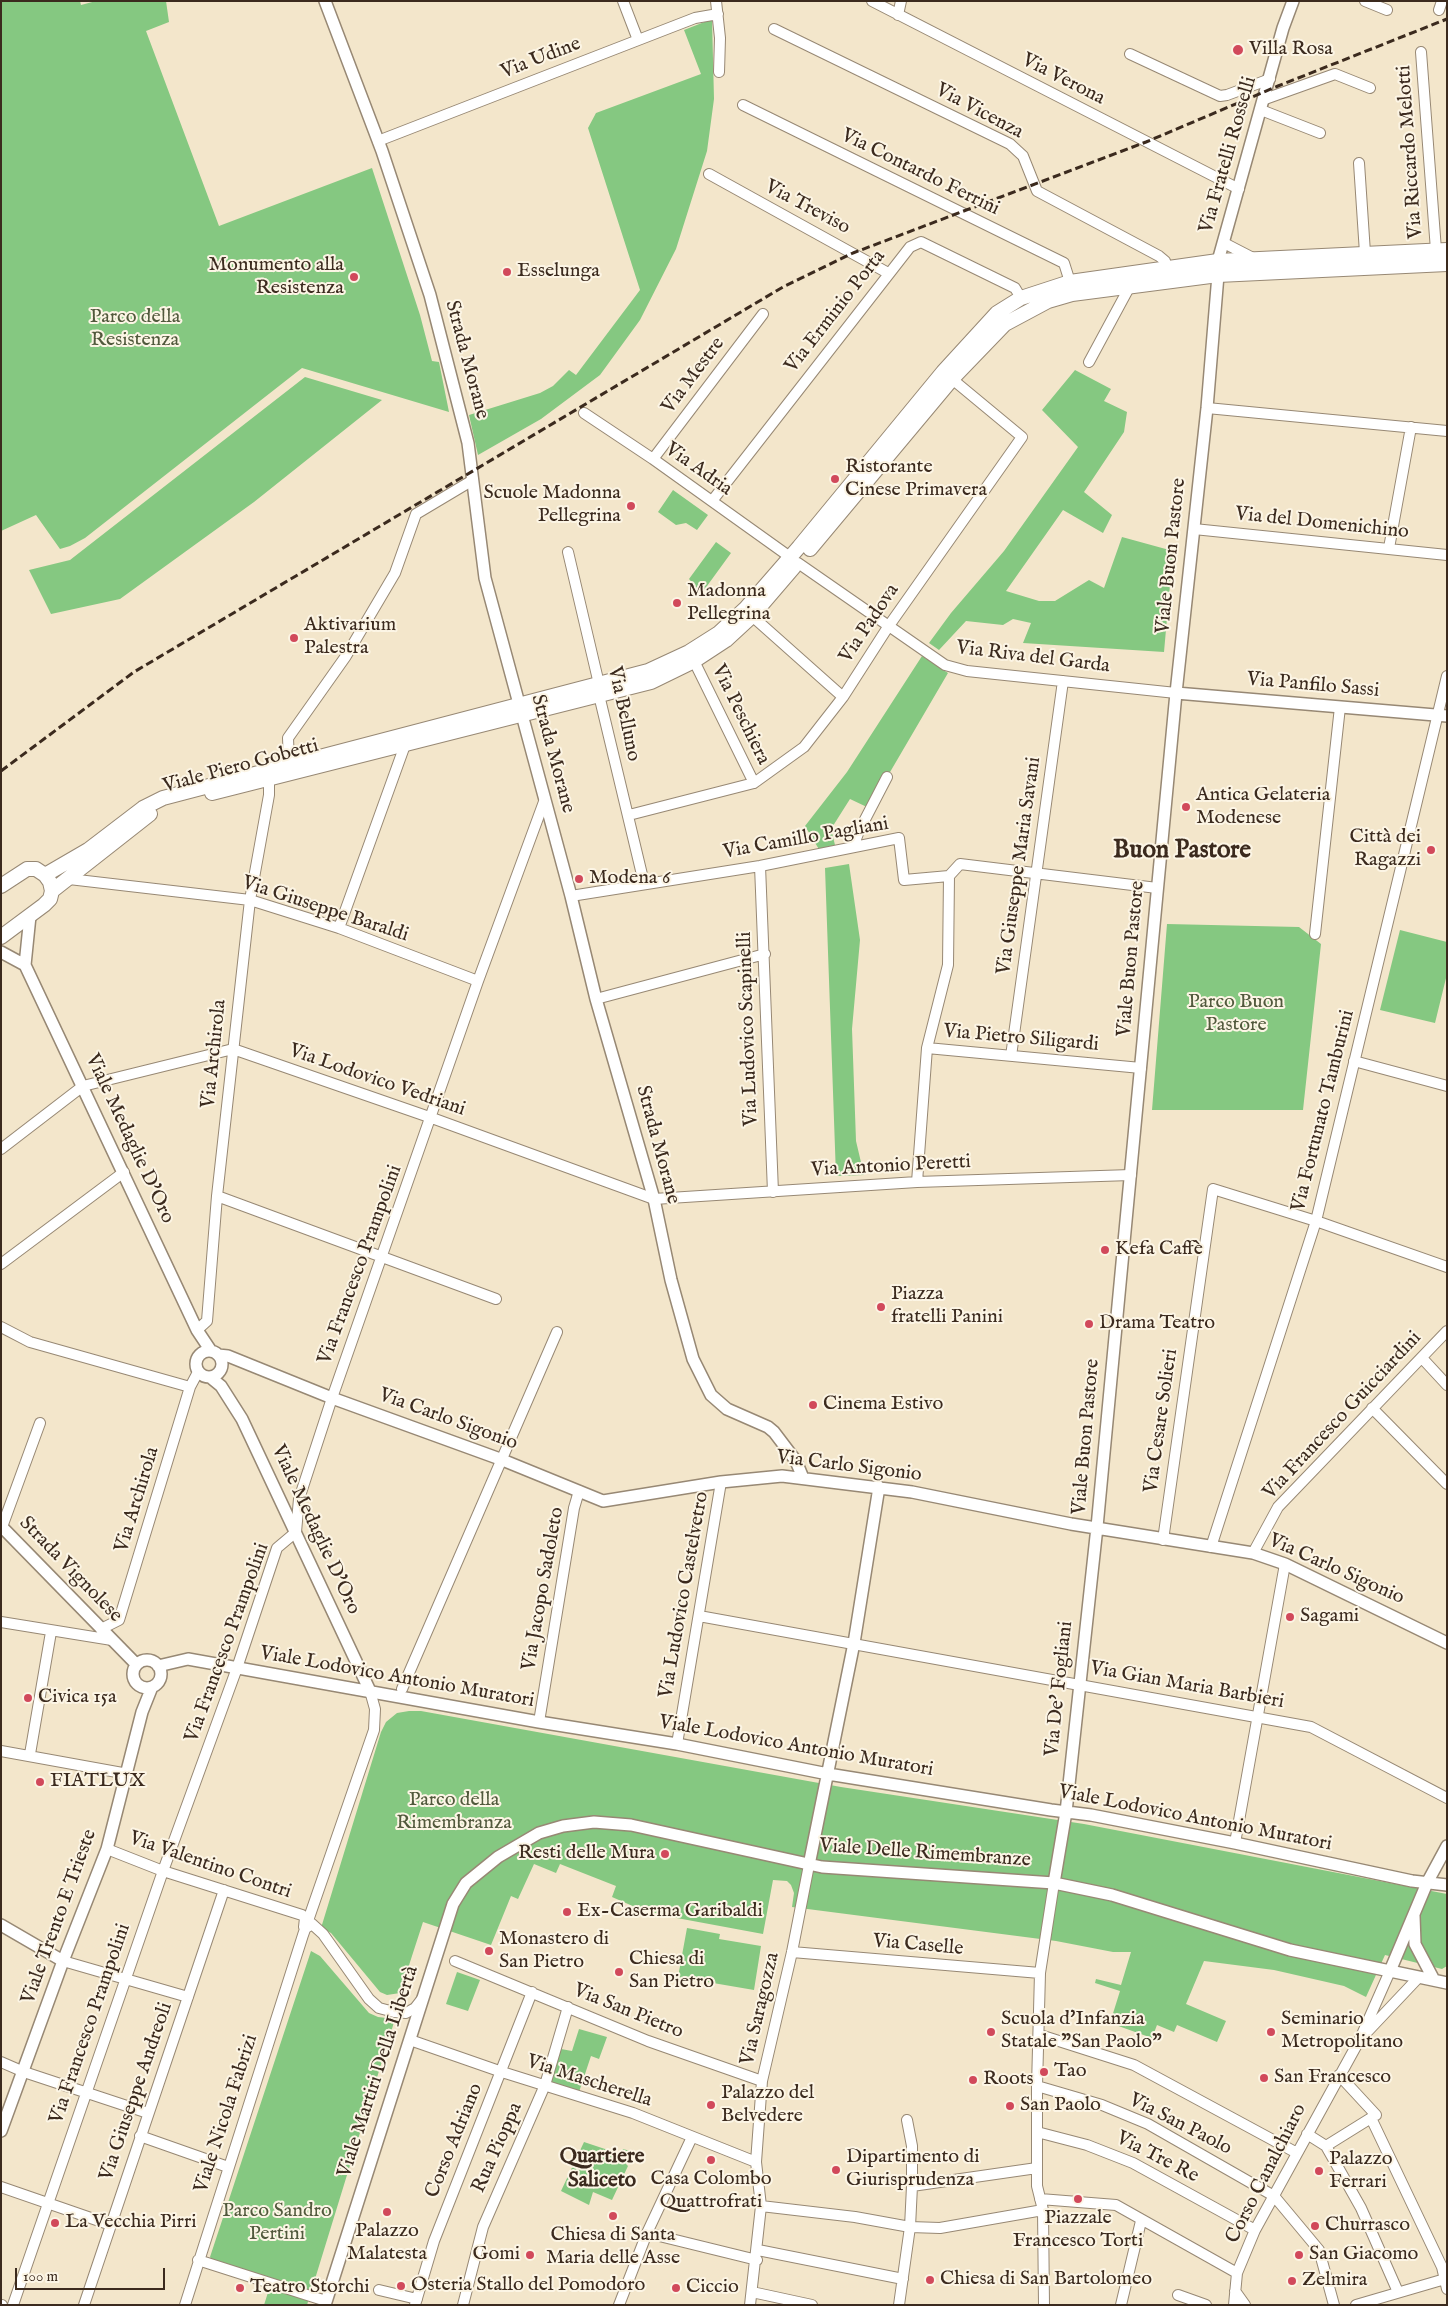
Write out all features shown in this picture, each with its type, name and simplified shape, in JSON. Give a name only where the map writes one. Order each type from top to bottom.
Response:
[{"type":"main road","points":[[1071,288],[1130,286],[1255,259],[1442,250]]},
{"type":"main road","points":[[1071,288],[1167,268],[1447,264]]},
{"type":"main road","name":"Viale Piero Gobetti","points":[[1,937],[30,916],[50,898],[52,891],[152,813],[187,799],[269,780],[403,740],[599,689],[692,657],[719,633],[748,613],[948,375],[997,313],[1071,288]]},
{"type":"main road","name":"Viale Piero Gobetti","points":[[45,875],[88,850],[143,808],[163,798],[289,763],[403,740]]},
{"type":"main road","points":[[1,886],[27,869],[36,869],[45,875],[50,882],[52,891]]},
{"type":"street","name":"Strada Morane","points":[[325,1],[378,141],[430,295],[468,443],[485,578],[572,896],[596,999],[654,1199],[676,1300],[693,1359],[711,1395],[727,1409],[756,1421],[774,1432],[792,1455],[803,1478]]},
{"type":"street","points":[[623,1],[638,40]]},
{"type":"street","points":[[716,1],[720,38],[719,72]]},
{"type":"street","name":"Via Verona","points":[[872,1],[1239,189]]},
{"type":"street","points":[[898,14],[901,1]]},
{"type":"street","name":"Via Fratelli Rosselli","points":[[1218,268],[1283,28],[1293,1]]},
{"type":"street","points":[[1365,1],[1386,10]]},
{"type":"street","name":"Via Udine","points":[[378,141],[695,18],[718,14]]},
{"type":"street","name":"Via Vicenza","points":[[774,29],[1010,144],[1022,156],[1037,191],[1159,256],[1165,261],[1167,268]]},
{"type":"street","name":"Via Riccardo Melotti","points":[[1421,52],[1442,250]]},
{"type":"street","points":[[1130,54],[1220,96],[1270,79]]},
{"type":"street","points":[[1263,104],[1335,74],[1370,88]]},
{"type":"street","points":[[1263,104],[1320,133]]},
{"type":"street","name":"Via Contardo Ferrini","points":[[743,105],[1064,264],[1071,288]]},
{"type":"street","points":[[1359,163],[1365,253]]},
{"type":"street","name":"Via Treviso","points":[[709,174],[888,273]]},
{"type":"street","name":"Via Erminio Porta","points":[[712,501],[910,247],[921,242],[1015,288],[1025,304]]},
{"type":"street","points":[[1224,243],[1255,259]]},
{"type":"street","name":"Viale Buon Pastore","points":[[1097,1527],[1176,692],[1207,408],[1218,268]]},
{"type":"street","points":[[1089,362],[1130,286]]},
{"type":"street","name":"Via Mestre","points":[[653,459],[763,314]]},
{"type":"street","name":"Via Padova","points":[[628,815],[754,783],[804,747],[843,697],[888,626],[1022,437],[948,375]]},
{"type":"street","points":[[1207,408],[1447,431]]},
{"type":"street","name":"Via Adria","points":[[584,413],[653,459],[794,560]]},
{"type":"street","points":[[1389,548],[1410,427]]},
{"type":"street","points":[[289,763],[288,738],[346,656],[395,573],[416,514],[472,480]]},
{"type":"street","name":"Via del Domenichino","points":[[1194,529],[1447,555]]},
{"type":"street","name":"Via Belluno","points":[[568,552],[644,883]]},
{"type":"street","name":"Via Riva del Garda","points":[[794,560],[945,665],[968,671],[1176,692]]},
{"type":"street","points":[[748,613],[843,697]]},
{"type":"street","name":"Via Peschiera","points":[[692,657],[754,783]]},
{"type":"street","name":"Via Fortunato Tamburini","points":[[1210,1547],[1316,1221],[1354,1061],[1442,716],[1447,676]]},
{"type":"street","name":"Via Giuseppe Maria Savani","points":[[1011,1056],[1038,874],[1063,681]]},
{"type":"street","name":"Via Panfilo Sassi","points":[[1176,692],[1442,716]]},
{"type":"street","points":[[1314,934],[1340,707]]},
{"type":"street","points":[[339,928],[403,740]]},
{"type":"street","points":[[853,847],[859,831],[887,777]]},
{"type":"street","name":"Via Archirola","points":[[197,1330],[207,1321],[217,1196],[250,900],[269,795],[269,780]]},
{"type":"street","name":"Via Francesco Prampolini","points":[[13,2305],[163,1871],[237,1668],[278,1548],[296,1532],[299,1499],[332,1398],[432,1118],[478,981],[545,799]]},
{"type":"street","name":"Via Camillo Pagliani","points":[[572,896],[760,866],[899,838],[904,880],[949,876],[960,864],[1157,888]]},
{"type":"street","name":"Via Ludovico Scapinelli","points":[[760,866],[773,1192]]},
{"type":"street","points":[[917,1182],[927,1048],[948,965],[949,876]]},
{"type":"street","name":"Via Giuseppe Baraldi","points":[[68,878],[250,900],[339,928],[478,981]]},
{"type":"street","points":[[1,952],[25,965],[30,916]]},
{"type":"street","points":[[596,999],[765,954]]},
{"type":"street","name":"Viale Medaglie D'Oro","points":[[25,965],[197,1330],[215,1353]]},
{"type":"street","name":"Via Pietro Siligardi","points":[[927,1048],[1141,1068]]},
{"type":"street","points":[[1,1149],[83,1086],[233,1049]]},
{"type":"street","name":"Via Lodovico Vedriani","points":[[233,1049],[432,1118],[654,1199]]},
{"type":"street","points":[[1354,1061],[1447,1086]]},
{"type":"street","points":[[1,1264],[124,1172]]},
{"type":"street","name":"Via Antonio Peretti","points":[[654,1199],[917,1182],[1130,1175]]},
{"type":"street","name":"Via Cesare Solieri","points":[[1163,1540],[1213,1188],[1316,1221]]},
{"type":"street","points":[[217,1196],[496,1299]]},
{"type":"street","points":[[1316,1221],[1447,1267]]},
{"type":"street","points":[[1,1327],[30,1342],[190,1387]]},
{"type":"street","name":"Viale Medaglie D'Oro","points":[[197,1330],[199,1356]]},
{"type":"street","name":"Via Francesco Guicciardini","points":[[1253,1553],[1278,1507],[1447,1331]]},
{"type":"street","points":[[402,1690],[557,1332]]},
{"type":"street","points":[[204,1352],[215,1353],[222,1363],[217,1373],[202,1375],[198,1372],[196,1365],[199,1356],[204,1352]]},
{"type":"street","name":"Via Carlo Sigonio","points":[[215,1353],[249,1364],[332,1398],[500,1460],[603,1501],[763,1476],[803,1478],[879,1487],[1163,1540],[1253,1553],[1285,1564],[1447,1642]]},
{"type":"street","points":[[1422,1358],[1447,1385]]},
{"type":"street","name":"Via Carlo Sigonio","points":[[217,1373],[229,1365],[249,1364]]},
{"type":"street","name":"Via Archirola","points":[[101,1629],[119,1620],[190,1387],[198,1372]]},
{"type":"street","name":"Viale Medaglie D'Oro","points":[[217,1373],[222,1386],[242,1419],[370,1692]]},
{"type":"street","points":[[1372,1408],[1447,1484]]},
{"type":"street","points":[[2,1526],[40,1424]]},
{"type":"street","name":"Via Ludovico Castelvetro","points":[[677,1744],[721,1482]]},
{"type":"street","points":[[808,1864],[854,1643],[879,1487]]},
{"type":"street","name":"Via Jacopo Sadoleto","points":[[539,1722],[574,1508],[579,1492]]},
{"type":"street","name":"Strada Vignolese","points":[[2,1526],[112,1640]]},
{"type":"street","name":"Via De' Fogliani","points":[[1054,1883],[1066,1812],[1097,1527]]},
{"type":"street","points":[[1235,1842],[1256,1715],[1285,1564]]},
{"type":"street","name":"Via Gian Maria Barbieri","points":[[700,1616],[1256,1715],[1312,1727],[1447,1798]]},
{"type":"street","points":[[1,1622],[51,1632],[112,1640],[136,1664],[132,1676],[136,1684],[143,1688],[152,1687],[160,1678],[158,1666]]},
{"type":"street","points":[[30,1754],[51,1632]]},
{"type":"street","name":"Viale Lodovico Antonio Muratori","points":[[136,1664],[148,1660],[158,1666],[188,1659],[539,1722],[677,1744],[828,1774],[1066,1812],[1235,1842],[1427,1883],[1447,1885]]},
{"type":"street","name":"Viale Trento E Trieste","points":[[136,1684],[142,1712]]},
{"type":"street","name":"Viale Trento E Trieste","points":[[1,2131],[63,1961],[107,1849],[128,1774],[142,1712],[152,1687]]},
{"type":"street","name":"Viale Nicola Fabrizi","points":[[185,2305],[304,1931],[374,1730],[375,1709],[370,1692]]},
{"type":"street","points":[[1,1751],[30,1754],[128,1774]]},
{"type":"street","name":"Viale Delle Rimembranze","points":[[466,1883],[498,1857],[539,1833],[563,1826],[594,1822],[631,1825],[808,1864],[1054,1883],[1112,1895],[1290,1950],[1447,1983]]},
{"type":"street","points":[[1390,1972],[1427,1883],[1447,1846]]},
{"type":"street","name":"Via Valentino Contri","points":[[107,1849],[163,1871],[302,1915]]},
{"type":"street","name":"Via Saragozza","points":[[750,2305],[761,2206],[756,2162],[762,2081],[792,1952],[808,1864]]},
{"type":"street","name":"Viale Martiri Della Libertà","points":[[326,2303],[410,2040],[446,1919],[452,1904],[466,1883]]},
{"type":"street","points":[[1044,2305],[1043,2210],[1037,2168],[1037,2086],[1040,2035],[1040,1974],[1054,1883]]},
{"type":"street","name":"Via Giuseppe Andreoli","points":[[84,2305],[224,1890]]},
{"type":"street","points":[[1414,1912],[1415,1944],[1434,1980]]},
{"type":"street","name":"Viale Nicola Fabrizi","points":[[302,1915],[305,1921],[304,1931]]},
{"type":"street","name":"Via Valentino Contri","points":[[304,1931],[312,1924],[323,1934],[369,2000],[379,2008],[406,2013],[415,2008],[423,1998]]},
{"type":"street","points":[[1,1925],[63,1961],[188,1997]]},
{"type":"street","name":"Via Caselle","points":[[792,1952],[1040,1974]]},
{"type":"street","name":"Via San Pietro","points":[[455,1961],[648,2041],[762,2081]]},
{"type":"street","name":"Corso Canalchiaro","points":[[1234,2305],[1237,2273],[1255,2230],[1338,2075],[1360,2039],[1390,1972]]},
{"type":"street","name":"Corso Canalchiaro","points":[[1360,2039],[1418,1977]]},
{"type":"street","name":"Corso Adriano","points":[[416,2302],[434,2240],[502,2072],[532,1992]]},
{"type":"street","name":"Rua Pioppa","points":[[463,2305],[483,2227],[545,2085],[568,2007]]},
{"type":"street","points":[[1040,2035],[1134,2065],[1297,2153]]},
{"type":"street","name":"Via Mascherella","points":[[410,2040],[502,2072],[633,2113],[756,2162]]},
{"type":"street","points":[[1,2062],[24,2072],[148,2113]]},
{"type":"street","points":[[1338,2075],[1374,2116],[1432,2244],[1446,2284],[1398,2292],[1378,2301],[1356,2305]]},
{"type":"street","name":"Via San Paolo","points":[[1037,2086],[1102,2105],[1148,2124],[1274,2196]]},
{"type":"street","points":[[1326,2146],[1374,2116]]},
{"type":"street","points":[[899,2305],[910,2227],[912,2186],[912,2146],[907,2120]]},
{"type":"street","name":"Via Tre Re","points":[[1038,2132],[1087,2145],[1133,2163],[1255,2230]]},
{"type":"street","points":[[1307,2134],[1326,2146],[1361,2208],[1398,2292]]},
{"type":"street","points":[[140,2136],[228,2167]]},
{"type":"street","points":[[619,2305],[647,2233],[692,2138]]},
{"type":"street","points":[[912,2186],[1037,2168]]},
{"type":"street","points":[[1,2187],[111,2225]]},
{"type":"street","points":[[1274,2196],[1319,2250],[1334,2305]]},
{"type":"street","points":[[1040,2199],[1116,2205],[1141,2221],[1237,2273]]},
{"type":"street","points":[[761,2206],[855,2217],[910,2227],[940,2228],[1043,2210]]},
{"type":"street","points":[[1121,2305],[1141,2221]]},
{"type":"street","points":[[647,2233],[757,2255],[903,2279]]},
{"type":"street","points":[[198,2260],[326,2303]]},
{"type":"street","points":[[379,2290],[416,2302]]},
{"type":"street","points":[[1235,2291],[1245,2305]]},
{"type":"street","points":[[752,2292],[812,2305]]},
{"type":"street","points":[[1178,2295],[1206,2305]]},
{"type":"green space","name":"Parco della Resistenza","points":[[1,1],[80,1],[81,5],[96,1],[166,1],[169,22],[146,31],[219,226],[372,168],[420,315],[432,361],[439,362],[449,412],[302,368],[85,538],[60,549],[36,515],[1,531]]},
{"type":"green space","points":[[712,19],[714,99],[707,151],[676,249],[640,320],[600,375],[541,419],[478,455],[469,415],[540,393],[553,386],[569,370],[576,375],[640,290],[588,128],[596,113],[701,74],[684,30]]},
{"type":"green space","points":[[1075,370],[1111,389],[1104,401],[1127,412],[1124,432],[1084,492],[1112,515],[1103,533],[1063,510],[1006,591],[1039,601],[1055,601],[1089,580],[1104,588],[1122,537],[1173,551],[1164,652],[1023,643],[1031,623],[1013,619],[1003,625],[966,621],[939,650],[929,643],[951,613],[1004,551],[1078,447],[1042,410]]},
{"type":"green space","points":[[305,377],[382,400],[254,502],[120,599],[51,614],[29,570],[70,560]]},
{"type":"green space","points":[[673,490],[708,515],[697,530],[686,523],[676,525],[658,512]]},
{"type":"green space","points":[[716,542],[731,553],[699,597],[695,594],[696,587],[689,579]]},
{"type":"green space","points":[[922,656],[948,673],[869,808],[850,799],[831,829],[835,845],[820,851],[805,826],[847,772]]},
{"type":"green space","points":[[849,864],[860,940],[852,1029],[856,1141],[864,1175],[836,1176],[825,868]]},
{"type":"green space","name":"Parco Buon Pastore","points":[[1167,924],[1299,927],[1321,944],[1303,1110],[1152,1110]]},
{"type":"green space","points":[[1400,930],[1447,942],[1447,974],[1435,1023],[1380,1010]]},
{"type":"green space","name":"Parco della Rimembranza","points":[[421,1711],[841,1787],[1084,1824],[1447,1894],[1447,1966],[1442,1969],[1385,1955],[1366,1997],[1344,1986],[1274,1970],[1204,1961],[1186,2004],[1226,2021],[1217,2042],[1177,2025],[1174,2032],[1157,2025],[1152,2038],[1110,2023],[1120,1991],[1095,1983],[1096,1979],[1121,1985],[1131,1952],[1113,1952],[1056,1941],[792,1907],[794,1893],[791,1885],[787,1881],[773,1880],[763,1934],[666,1916],[635,1907],[612,1897],[616,1886],[560,1864],[556,1873],[534,1864],[518,1899],[511,1896],[491,1945],[423,1922],[400,1993],[387,1995],[380,1992],[331,1933],[321,1928],[381,1732],[386,1722],[397,1713]]},
{"type":"green space","points":[[687,1928],[720,1934],[719,1939],[761,1946],[754,1990],[678,1977]]},
{"type":"green space","name":"Parco Sandro Pertini","points":[[311,1951],[320,1956],[369,2013],[378,2017],[395,2019],[307,2305],[264,2305],[271,2283],[212,2260],[210,2257]]},
{"type":"green space","points":[[457,1972],[480,1980],[468,2011],[446,2004]]},
{"type":"green space","points":[[579,2029],[607,2037],[599,2059],[591,2056],[579,2092],[550,2083],[561,2049],[572,2051]]},
{"type":"green space","points":[[584,2142],[620,2154],[623,2149],[630,2151],[626,2164],[628,2166],[612,2200],[593,2192],[589,2205],[561,2191]]},
{"type":"railway","points":[[1,771],[134,672],[783,287],[853,253],[1146,142],[1278,86],[1447,19]]},
{"type":"place","name":"Villa Rosa","points":[[1238,50]]},
{"type":"place","name":"Esselunga","points":[[507,272]]},
{"type":"place","name":"Monumento alla Resistenza","points":[[354,277]]},
{"type":"place","name":"Ristorante Cinese Primavera","points":[[835,479]]},
{"type":"place","name":"Scuole Madonna Pellegrina","points":[[631,506]]},
{"type":"place","name":"Madonna Pellegrina","points":[[677,603]]},
{"type":"place","name":"Aktivarium Palestra","points":[[294,638]]},
{"type":"place","name":"Antica Gelateria Modenese","points":[[1186,807]]},
{"type":"place","name":"Città dei Ragazzi","points":[[1431,850]]},
{"type":"place","name":"Modena 6","points":[[579,879]]},
{"type":"place","name":"Kefa Caffè","points":[[1105,1250]]},
{"type":"place","name":"Piazza fratelli Panini","points":[[881,1307]]},
{"type":"place","name":"Drama Teatro","points":[[1089,1324]]},
{"type":"place","name":"Cinema Estivo","points":[[813,1405]]},
{"type":"place","name":"Sagami","points":[[1290,1617]]},
{"type":"place","name":"Civica 15a","points":[[28,1698]]},
{"type":"place","name":"FIATLUX","points":[[40,1782]]},
{"type":"place","name":"Resti delle Mura","points":[[665,1854]]},
{"type":"place","name":"Ex-Caserma Garibaldi","points":[[567,1912]]},
{"type":"place","name":"Monastero di San Pietro","points":[[489,1951]]},
{"type":"place","name":"Chiesa di San Pietro","points":[[619,1972]]},
{"type":"place","name":"Scuola d'Infanzia Statale \"San Paolo\"","points":[[991,2032]]},
{"type":"place","name":"Seminario Metropolitano","points":[[1271,2032]]},
{"type":"place","name":"Tao","points":[[1044,2072]]},
{"type":"place","name":"San Francesco","points":[[1264,2078]]},
{"type":"place","name":"Roots","points":[[973,2080]]},
{"type":"place","name":"Palazzo del Belvedere","points":[[711,2105]]},
{"type":"place","name":"San Paolo","points":[[1010,2106]]},
{"type":"place","name":"Casa Colombo Quattrofrati","points":[[711,2160]]},
{"type":"place","name":"Dipartimento di Giurisprudenza","points":[[836,2170]]},
{"type":"place","name":"Palazzo Ferrari","points":[[1319,2171]]},
{"type":"place","name":"Piazzale Francesco Torti","points":[[1078,2199]]},
{"type":"place","name":"Palazzo Malatesta","points":[[387,2212]]},
{"type":"place","name":"Chiesa di Santa Maria delle Asse","points":[[613,2216]]},
{"type":"place","name":"La Vecchia Pirri","points":[[55,2223]]},
{"type":"place","name":"Churrasco","points":[[1315,2226]]},
{"type":"place","name":"Gomi","points":[[530,2255]]},
{"type":"place","name":"San Giacomo","points":[[1299,2255]]},
{"type":"place","name":"Chiesa di San Bartolomeo","points":[[930,2280]]},
{"type":"place","name":"Zelmira","points":[[1292,2281]]},
{"type":"place","name":"Osteria Stallo del Pomodoro","points":[[401,2286]]},
{"type":"place","name":"Teatro Storchi","points":[[240,2288]]},
{"type":"place","name":"Ciccio","points":[[676,2288]]},
{"type":"district","name":"Buon Pastore","points":[[1182,852]]},
{"type":"district","name":"Quartiere Saliceto","points":[[602,2170]]}]
